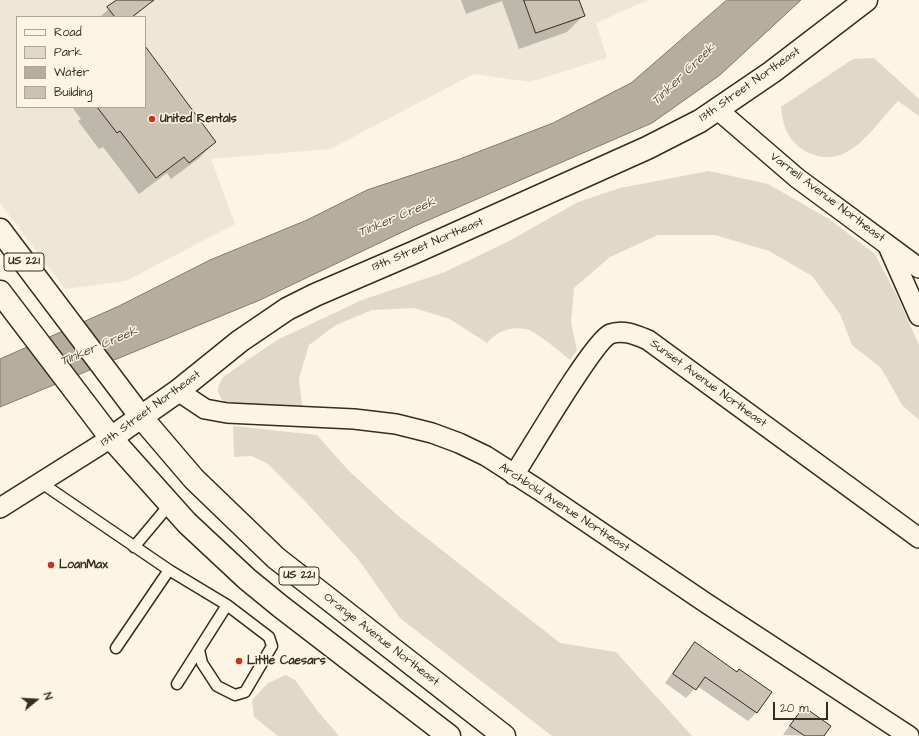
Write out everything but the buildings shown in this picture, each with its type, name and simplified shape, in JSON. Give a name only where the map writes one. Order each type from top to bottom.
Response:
[{"type":"main road","name":"13th Street Northeast","points":[[110,438],[178,392],[240,341],[301,302],[647,148],[718,110],[772,72],[866,0]]},
{"type":"main road","name":"Orange Avenue Northeast","points":[[0,230],[141,418],[194,479],[276,558],[504,736]]},
{"type":"main road","name":"US 221","points":[[0,292],[110,438],[192,528],[247,579],[450,736]]},
{"type":"street","name":"Varnell Avenue Northeast","points":[[718,110],[797,178],[919,268]]},
{"type":"street","points":[[887,243],[919,316]]},
{"type":"street","name":"Sunset Avenue Northeast","points":[[514,474],[569,388],[602,340],[618,332],[631,333],[654,344],[919,538]]},
{"type":"street","name":"Archbold Avenue Northeast","points":[[178,392],[205,409],[227,414],[354,419],[403,426],[432,433],[459,443],[486,456],[514,474],[909,736]]},
{"type":"street","name":"13th Street Northeast","points":[[0,508],[40,482],[80,459],[110,438]]},
{"type":"lane","points":[[40,482],[134,547],[227,605],[269,637],[272,646],[245,692],[234,695],[216,686],[202,663],[198,650]]},
{"type":"lane","points":[[134,547],[170,504]]},
{"type":"lane","points":[[116,648],[169,570]]},
{"type":"lane","points":[[177,684],[227,605]]},
{"type":"shaded area","points":[[0,0],[648,0],[596,23],[607,58],[530,82],[474,74],[330,149],[211,159],[235,224],[126,281],[65,289],[0,203]]},
{"type":"green space","points":[[874,58],[919,99],[919,116],[898,101],[858,145],[834,157],[820,157],[805,151],[794,143],[785,127],[781,107],[853,59]]},
{"type":"green space","points":[[709,171],[768,184],[829,219],[875,254],[898,298],[919,345],[919,420],[902,405],[881,368],[852,345],[840,314],[812,276],[769,251],[715,235],[658,235],[610,257],[574,288],[571,323],[577,350],[570,360],[555,347],[530,330],[515,328],[505,330],[495,335],[487,343],[450,319],[414,308],[372,310],[336,325],[309,345],[299,378],[302,406],[294,411],[226,404],[220,397],[218,388],[223,377],[277,340],[362,300],[445,272],[511,240],[578,202],[620,188]]},
{"type":"green space","points":[[233,426],[317,435],[348,470],[396,514],[560,643],[616,652],[692,736],[552,736],[400,618],[358,559],[303,499],[267,463],[251,456],[234,457]]},
{"type":"green space","points":[[286,675],[295,680],[316,709],[339,736],[278,736],[254,717],[252,700],[268,683]]},
{"type":"water","name":"Tinker Creek","points":[[727,0],[801,0],[720,75],[652,123],[415,226],[260,300],[0,407],[0,359],[119,306],[210,260],[307,220],[367,190],[457,160],[553,123],[631,83]]},
{"type":"place","name":"United Rentals","points":[[152,119]]},
{"type":"place","name":"LoanMax","points":[[51,565]]},
{"type":"place","name":"Little Caesars","points":[[239,661]]}]
